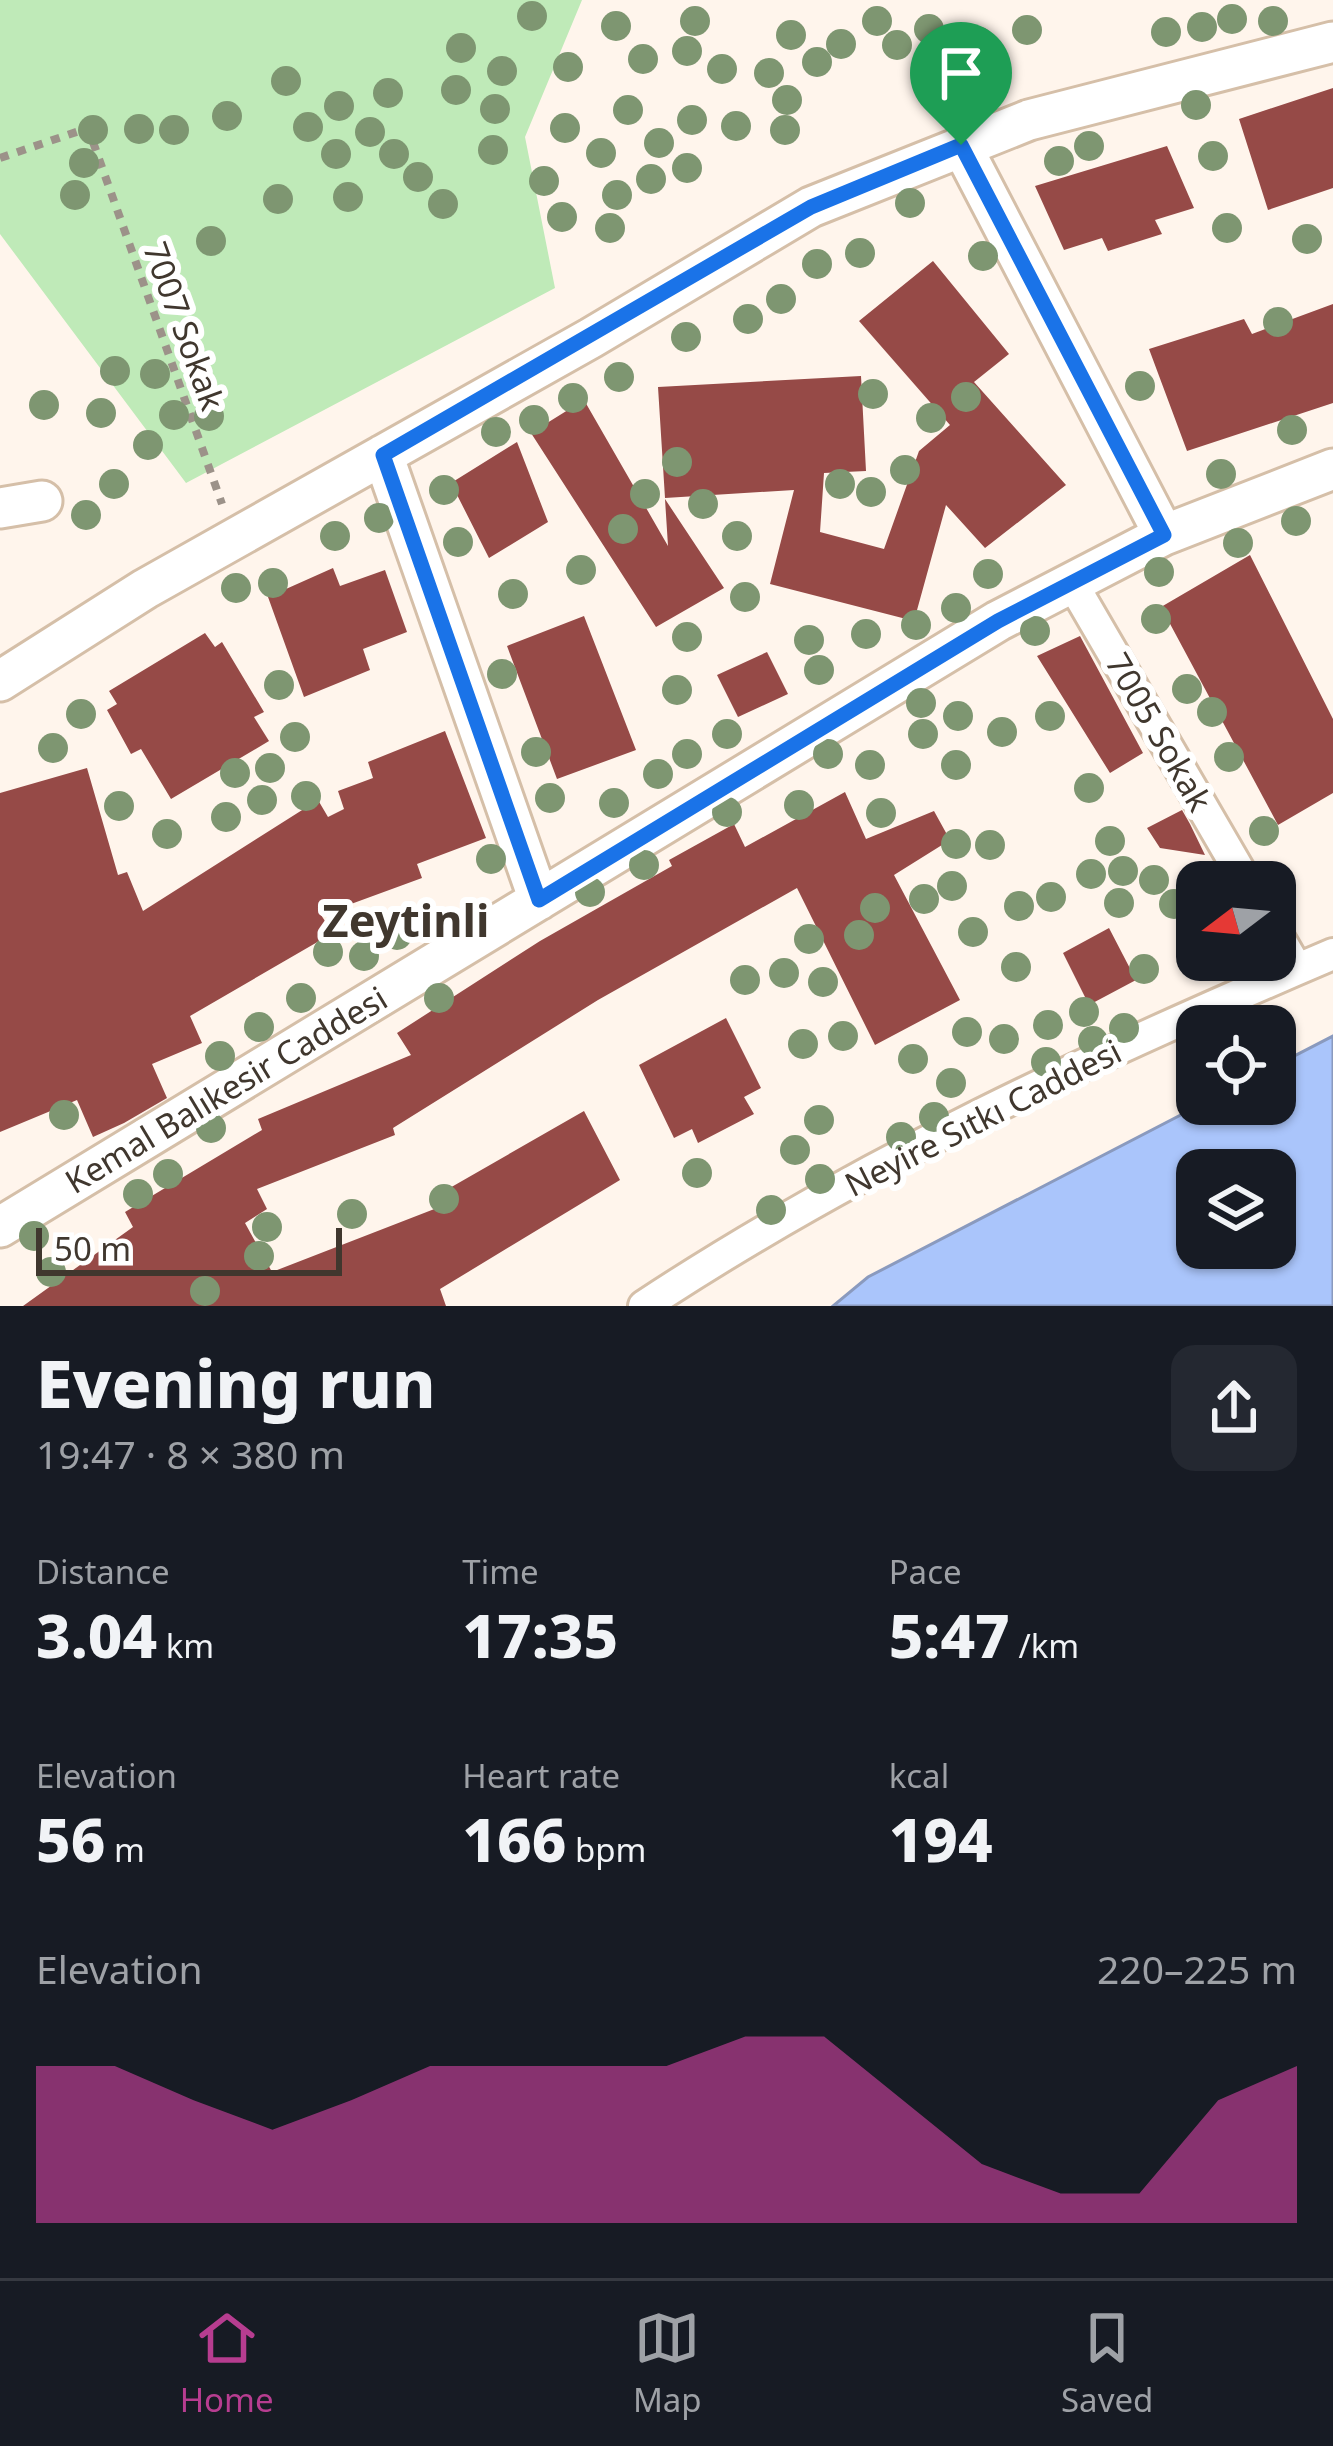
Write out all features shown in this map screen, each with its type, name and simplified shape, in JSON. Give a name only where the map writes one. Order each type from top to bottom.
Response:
[{"type":"street","points":[[0,681],[234,539],[811,207],[1029,120],[1333,42]]},
{"type":"street","points":[[961,145],[1164,535]]},
{"type":"street","points":[[383,455],[539,900]]},
{"type":"street","name":"Kemal Balıkesir Caddesi","points":[[0,1227],[998,621],[1164,535],[1333,469]]},
{"type":"street","points":[[0,508],[42,501]]},
{"type":"street","name":"7005 Sokak","points":[[1072,583],[1234,861]]},
{"type":"street","name":"Neyire Sıtkı Caddesi","points":[[644,1306],[897,1158],[1030,1090],[1333,954]]},
{"type":"path","name":"7007 Sokak","points":[[0,158],[88,128],[234,539]]},
{"type":"green space","points":[[0,0],[582,0],[525,137],[555,288],[186,483],[0,234]]},
{"type":"water","points":[[1333,1036],[1333,1306],[833,1306],[868,1277],[1176,1117],[1176,1125],[1296,1125],[1296,1055]]},
{"type":"building","points":[[1333,88],[1333,188],[1268,210],[1239,119]]},
{"type":"building","points":[[1167,146],[1194,208],[1155,220],[1162,234],[1108,251],[1102,238],[1064,250],[1035,186]]},
{"type":"building","points":[[933,261],[1009,354],[974,382],[1066,485],[985,548],[946,505],[914,621],[770,584],[794,490],[665,498],[658,387],[861,376],[866,471],[824,473],[820,532],[884,549],[919,451],[950,425],[859,321]]},
{"type":"building","points":[[1333,304],[1333,403],[1187,451],[1149,349],[1244,319],[1252,334]]},
{"type":"building","points":[[584,400],[668,546],[665,499],[724,588],[656,627],[531,433]]},
{"type":"building","points":[[517,442],[548,522],[489,558],[451,483]]},
{"type":"building","points":[[1250,555],[1333,719],[1333,793],[1278,825],[1161,607]]},
{"type":"building","points":[[333,568],[340,586],[385,570],[407,632],[363,649],[370,670],[304,697],[268,597]]},
{"type":"building","points":[[584,616],[636,750],[557,779],[507,646]]},
{"type":"building","points":[[205,633],[215,647],[222,642],[264,712],[254,717],[269,741],[171,799],[141,749],[131,754],[107,710],[117,704],[109,691]]},
{"type":"building","points":[[1080,636],[1143,753],[1110,773],[1037,656]]},
{"type":"building","points":[[767,652],[788,694],[738,717],[717,675]]},
{"type":"building","points":[[445,731],[486,838],[417,864],[422,878],[321,915],[333,933],[190,1016],[202,1043],[152,1064],[167,1098],[93,1137],[77,1100],[0,1132],[0,793],[87,768],[118,875],[127,872],[143,911],[318,800],[328,817],[344,809],[338,791],[373,778],[368,762]]},
{"type":"building","points":[[845,792],[866,839],[934,811],[950,840],[894,875],[960,1000],[875,1045],[797,888],[598,1000],[393,1128],[395,1135],[257,1189],[267,1209],[245,1223],[272,1272],[455,1201],[448,1189],[584,1111],[620,1180],[440,1289],[446,1306],[23,1306],[133,1227],[125,1212],[262,1130],[258,1119],[411,1055],[397,1033],[540,941],[672,866],[669,860],[734,824],[745,847]]},
{"type":"building","points":[[1182,810],[1205,855],[1160,848],[1147,828]]},
{"type":"building","points":[[1109,928],[1136,980],[1089,1005],[1063,953]]},
{"type":"building","points":[[726,1018],[761,1088],[744,1097],[754,1114],[698,1143],[692,1129],[674,1138],[639,1065]]},
{"type":"district","name":"Zeytinli","points":[[406,921]]},
{"type":"route","points":[[961,145],[1164,535],[998,621],[539,900],[383,455],[811,207],[961,145]]}]
